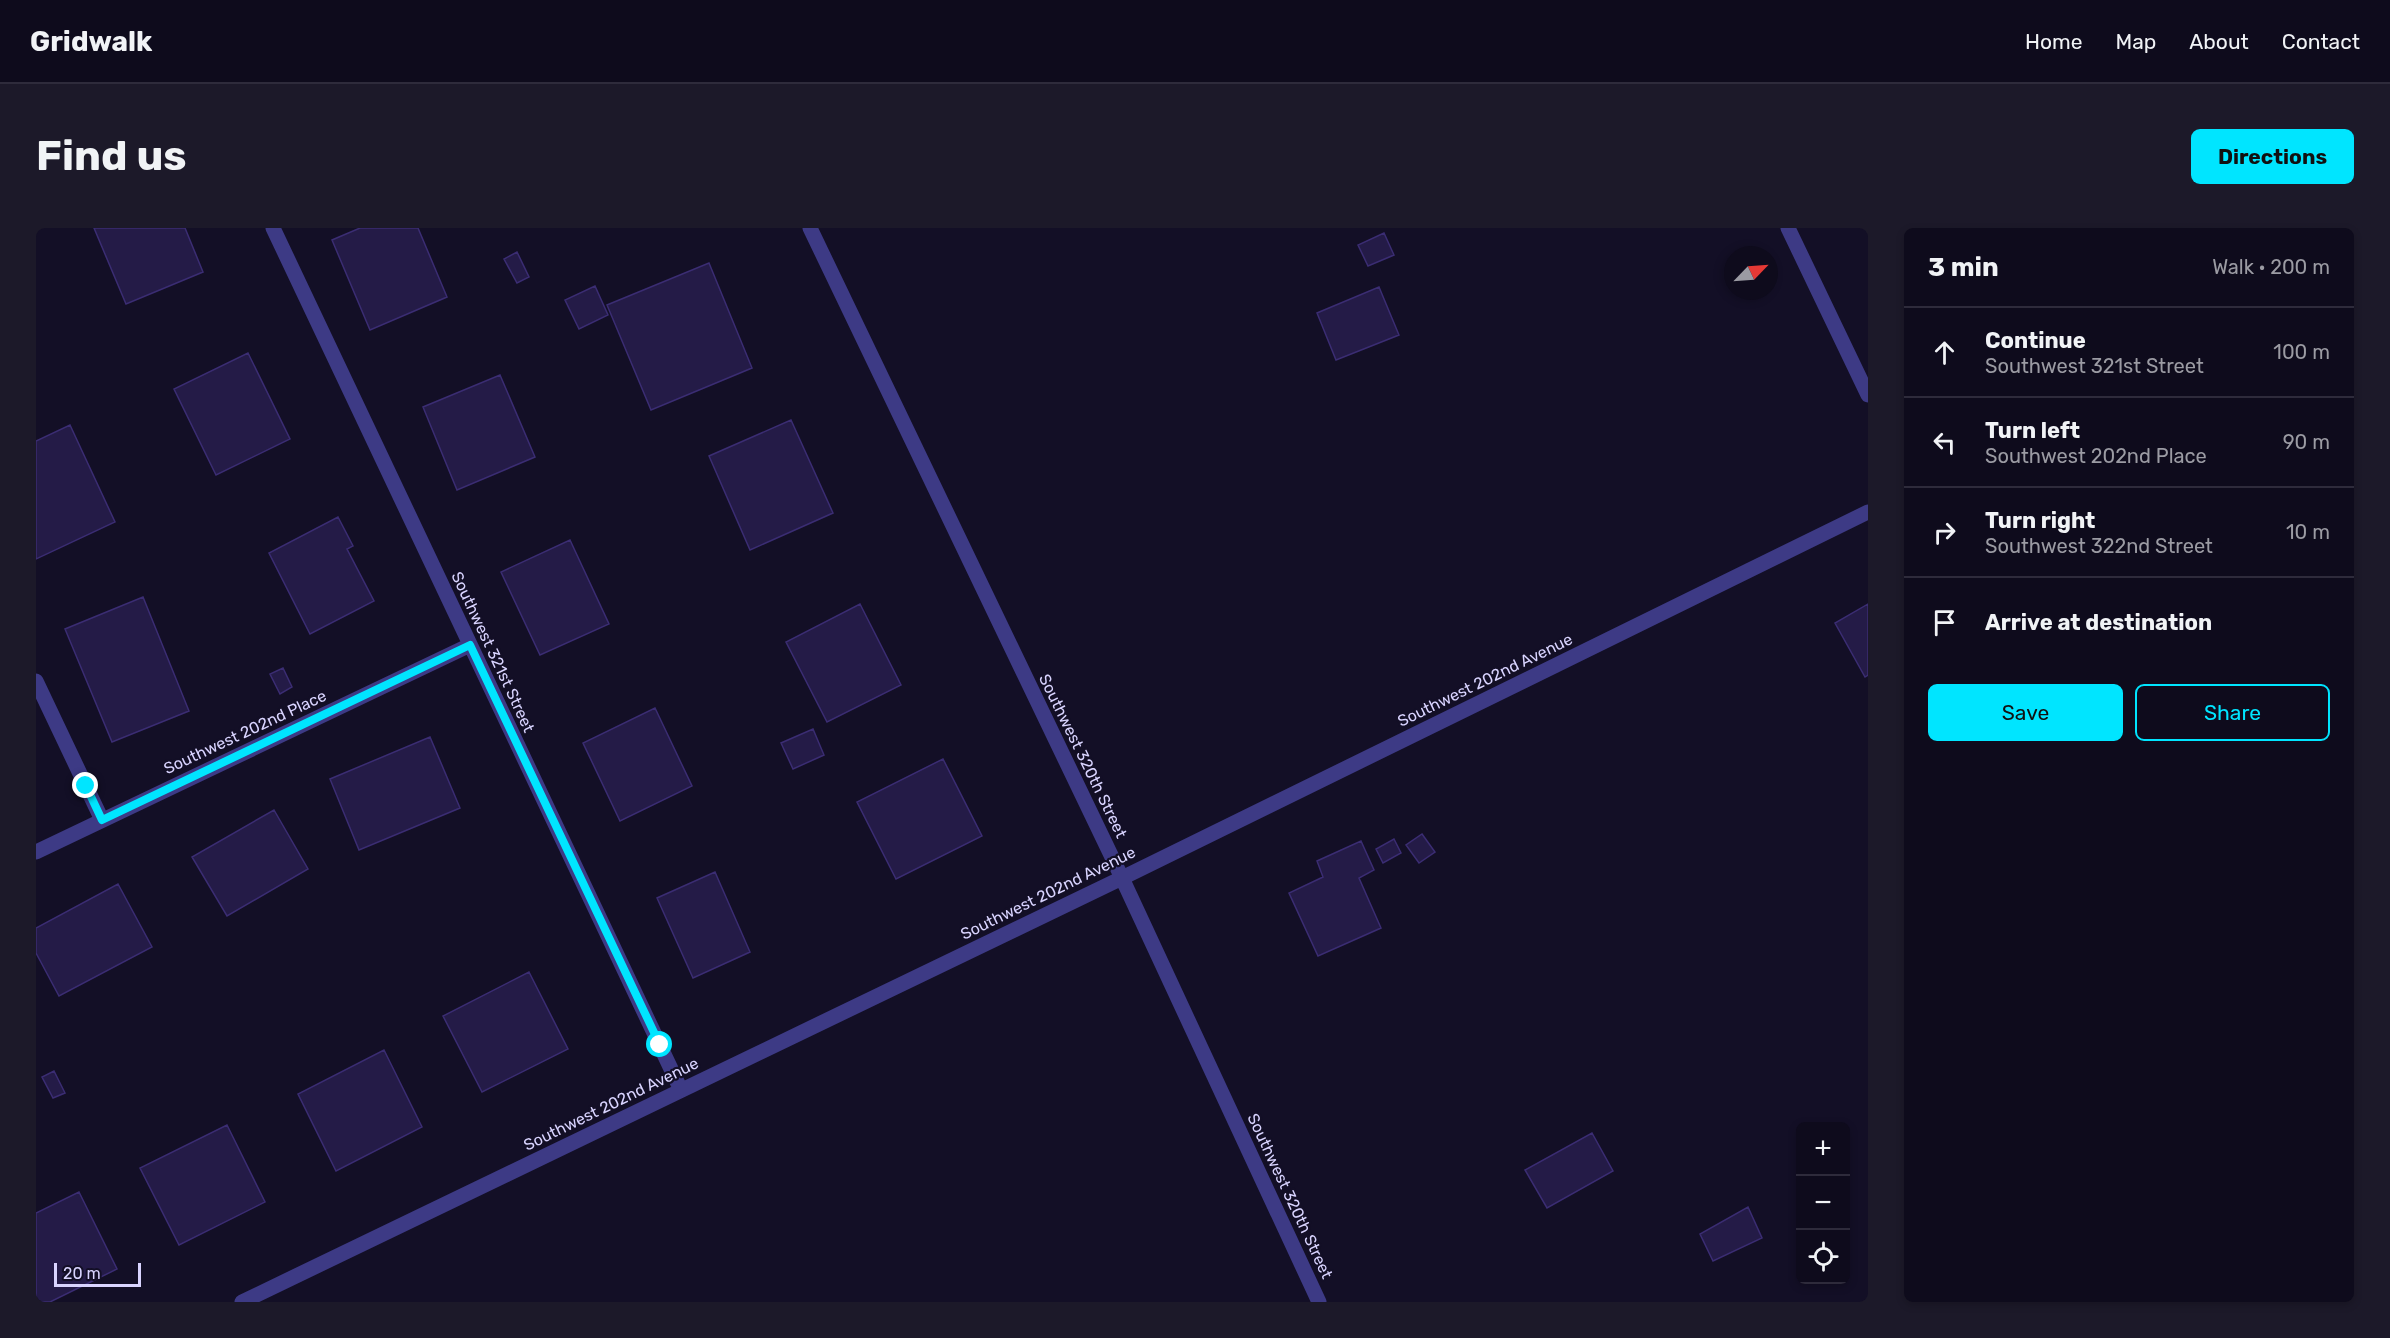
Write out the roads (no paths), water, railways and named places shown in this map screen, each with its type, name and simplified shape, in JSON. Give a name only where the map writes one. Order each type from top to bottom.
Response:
[{"type":"street","name":"Southwest 321st Street","points":[[273,228],[681,1090]]},
{"type":"street","name":"Southwest 320th Street","points":[[810,228],[1122,878],[1319,1302]]},
{"type":"street","points":[[1788,228],[1868,395]]},
{"type":"street","name":"Southwest 202nd Avenue","points":[[242,1302],[1122,878],[1868,512]]},
{"type":"street","name":"Southwest 202nd Place","points":[[36,852],[470,645]]},
{"type":"street","points":[[36,681],[102,820]]}]
